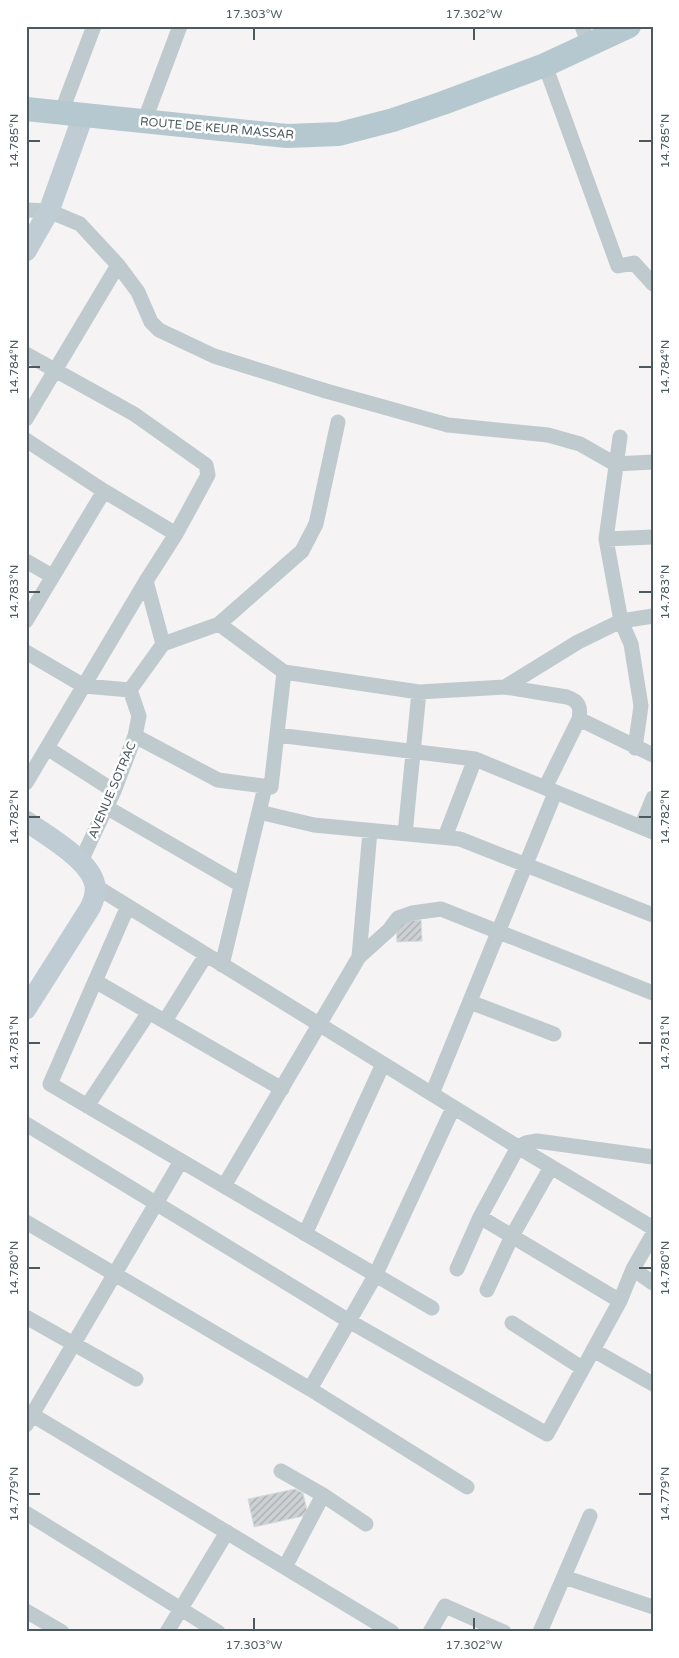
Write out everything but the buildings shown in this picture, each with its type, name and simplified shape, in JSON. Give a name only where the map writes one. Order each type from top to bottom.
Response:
[{"type":"main road","name":"ROUTE DE KEUR MASSAR","points":[[26,109],[286,136],[339,134],[393,120],[443,104],[545,65],[586,36],[629,26]]},
{"type":"street","points":[[26,251],[49,212],[94,26]]},
{"type":"street","points":[[144,122],[180,26]]},
{"type":"street","points":[[545,65],[618,266],[634,263],[653,284]]},
{"type":"street","points":[[26,210],[49,212],[80,224],[118,265],[138,292],[151,322],[159,330],[214,356],[326,391],[448,425],[548,435],[580,444],[615,464],[653,462]]},
{"type":"street","points":[[26,419],[118,265]]},
{"type":"street","points":[[26,354],[134,414],[206,465],[208,474],[176,534],[26,783]]},
{"type":"street","points":[[26,652],[84,686],[130,690],[164,644],[219,624],[302,551],[316,524],[338,422]]},
{"type":"street","points":[[620,437],[606,539],[621,621],[631,644],[641,706],[635,748]]},
{"type":"street","points":[[26,440],[104,491],[176,534]]},
{"type":"street","points":[[26,621],[104,491]]},
{"type":"street","points":[[606,539],[653,537]]},
{"type":"street","points":[[26,561],[52,576]]},
{"type":"street","points":[[146,581],[164,644]]},
{"type":"street","points":[[506,687],[578,642],[621,621],[653,616]]},
{"type":"street","points":[[219,624],[284,672],[419,692],[506,687],[567,697],[579,703],[579,719],[550,791],[526,865],[432,1094]]},
{"type":"street","points":[[134,736],[218,780],[270,788],[284,672]]},
{"type":"street","name":"AVENUE SOTRAC","points":[[81,861],[114,791],[134,736],[139,716],[130,690]]},
{"type":"street","points":[[405,834],[419,692]]},
{"type":"street","points":[[579,719],[635,748],[653,755]]},
{"type":"street","points":[[277,735],[475,759],[647,830],[653,798]]},
{"type":"street","points":[[47,748],[114,791]]},
{"type":"street","points":[[445,838],[475,759]]},
{"type":"street","points":[[222,965],[265,787]]},
{"type":"street","points":[[106,807],[241,885]]},
{"type":"street","points":[[259,812],[314,825],[460,839],[653,916]]},
{"type":"street","points":[[26,821],[81,861],[90,873],[96,886],[518,1148],[653,1228]]},
{"type":"street","points":[[359,957],[370,831]]},
{"type":"street","points":[[26,1009],[90,908],[96,886]]},
{"type":"street","points":[[128,906],[50,1084],[432,1308]]},
{"type":"street","points":[[224,1186],[359,957],[398,918],[412,913],[441,909],[653,993]]},
{"type":"street","points":[[165,1021],[206,955]]},
{"type":"street","points":[[95,981],[282,1089]]},
{"type":"street","points":[[470,1002],[554,1034]]},
{"type":"street","points":[[87,1106],[149,1012]]},
{"type":"street","points":[[305,1234],[383,1064]]},
{"type":"street","points":[[310,1389],[375,1276],[453,1108]]},
{"type":"street","points":[[26,1124],[349,1321],[547,1434],[620,1300],[633,1269],[653,1234]]},
{"type":"street","points":[[456,1269],[480,1217],[518,1148],[526,1143],[537,1141],[653,1157]]},
{"type":"street","points":[[181,1161],[28,1417],[227,1532],[392,1632]]},
{"type":"street","points":[[487,1290],[512,1236],[551,1167]]},
{"type":"street","points":[[480,1217],[620,1300]]},
{"type":"street","points":[[26,1222],[310,1389],[467,1487]]},
{"type":"street","points":[[633,1269],[653,1283]]},
{"type":"street","points":[[26,1317],[136,1380]]},
{"type":"street","points":[[512,1323],[582,1368]]},
{"type":"street","points":[[593,1350],[653,1384]]},
{"type":"street","points":[[281,1471],[323,1495],[366,1524]]},
{"type":"street","points":[[285,1567],[323,1495]]},
{"type":"street","points":[[26,1513],[218,1632]]},
{"type":"street","points":[[540,1632],[590,1516]]},
{"type":"street","points":[[167,1632],[227,1532]]},
{"type":"street","points":[[564,1577],[653,1607]]},
{"type":"street","points":[[430,1632],[445,1606],[504,1632]]},
{"type":"street","points":[[26,1611],[62,1632]]}]
